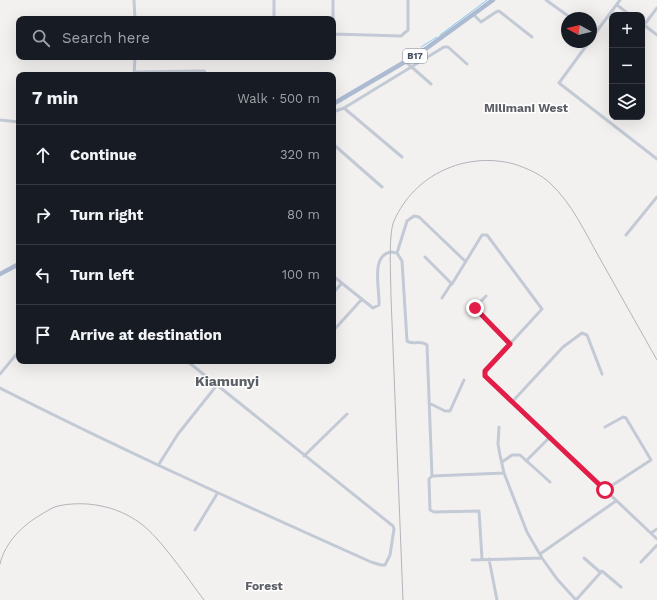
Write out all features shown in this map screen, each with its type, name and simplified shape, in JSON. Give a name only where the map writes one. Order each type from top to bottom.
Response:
[{"type":"main road","name":"B17","points":[[336,102],[406,62],[493,0]]},
{"type":"main road","points":[[0,274],[16,266]]},
{"type":"street","points":[[134,0],[135,16]]},
{"type":"street","points":[[274,0],[274,16]]},
{"type":"street","points":[[333,0],[333,16]]},
{"type":"street","points":[[336,34],[401,36],[408,30],[408,0]]},
{"type":"street","points":[[546,0],[563,12]]},
{"type":"street","points":[[597,31],[620,0]]},
{"type":"street","points":[[617,5],[626,12]]},
{"type":"street","points":[[645,23],[657,8]]},
{"type":"street","points":[[474,15],[481,22],[498,12],[532,37]]},
{"type":"street","points":[[645,27],[657,35]]},
{"type":"street","points":[[336,111],[344,108],[446,47],[467,64]]},
{"type":"street","points":[[585,48],[559,83],[657,159]]},
{"type":"street","points":[[134,72],[135,60]]},
{"type":"street","points":[[406,62],[431,84]]},
{"type":"street","points":[[166,72],[204,72]]},
{"type":"street","points":[[344,108],[402,158]]},
{"type":"street","points":[[0,120],[16,122]]},
{"type":"street","points":[[336,147],[382,187]]},
{"type":"street","points":[[626,235],[657,197]]},
{"type":"street","points":[[465,261],[419,217],[414,216],[407,221],[397,253],[402,261],[407,341],[409,343],[424,343],[427,345],[432,476],[429,479],[430,510],[434,512],[479,511],[482,559]]},
{"type":"street","points":[[442,298],[482,235],[487,234],[541,304],[542,308],[485,373],[485,376],[657,539]]},
{"type":"street","points":[[336,278],[373,308],[379,305],[378,267],[380,258],[388,252],[397,253]]},
{"type":"street","points":[[425,257],[451,284]]},
{"type":"street","points":[[336,290],[342,283]]},
{"type":"street","points":[[486,296],[475,306],[476,310],[510,344]]},
{"type":"street","points":[[336,327],[362,299]]},
{"type":"street","points":[[512,402],[563,347],[582,333],[587,335],[602,374]]},
{"type":"street","points":[[0,374],[16,355]]},
{"type":"street","points":[[0,388],[87,432],[159,464],[217,494],[371,562],[385,565],[390,555],[394,529],[393,526],[304,456],[192,364]]},
{"type":"street","points":[[429,403],[445,411],[450,411],[464,380]]},
{"type":"street","points":[[159,464],[178,434],[217,385]]},
{"type":"street","points":[[304,456],[347,414]]},
{"type":"street","points":[[605,427],[623,417],[626,418],[651,460],[605,490]]},
{"type":"street","points":[[499,426],[498,444],[504,473],[527,532],[542,558],[574,599],[600,572]]},
{"type":"street","points":[[526,461],[550,437]]},
{"type":"street","points":[[502,462],[512,455],[520,455],[550,482]]},
{"type":"street","points":[[432,476],[504,473]]},
{"type":"street","points":[[195,530],[217,494]]},
{"type":"street","points":[[540,554],[616,501]]},
{"type":"street","points":[[651,533],[657,529]]},
{"type":"street","points":[[642,562],[657,545]]},
{"type":"street","points":[[472,560],[542,558]]},
{"type":"street","points":[[584,558],[600,572],[604,572],[621,587]]},
{"type":"street","points":[[489,559],[497,600]]},
{"type":"waterway","points":[[440,35],[487,0]]},
{"type":"waterway","points":[[421,47],[437,37]]},
{"type":"railway","points":[[403,600],[390,247],[394,221],[403,205],[414,191],[428,179],[443,170],[460,164],[477,161],[496,161],[514,164],[543,177],[559,192],[578,219],[657,360]]},
{"type":"railway","points":[[0,564],[2,556],[10,541],[35,518],[56,507],[69,504],[90,504],[121,512],[148,529],[174,559],[204,600]]},
{"type":"district","name":"Milimani West","points":[[526,108]]},
{"type":"district","name":"Kiamunyi","points":[[227,381]]},
{"type":"district","name":"Forest","points":[[264,586]]},
{"type":"route","points":[[475,308],[510,344],[485,371],[485,376],[605,490]]}]
